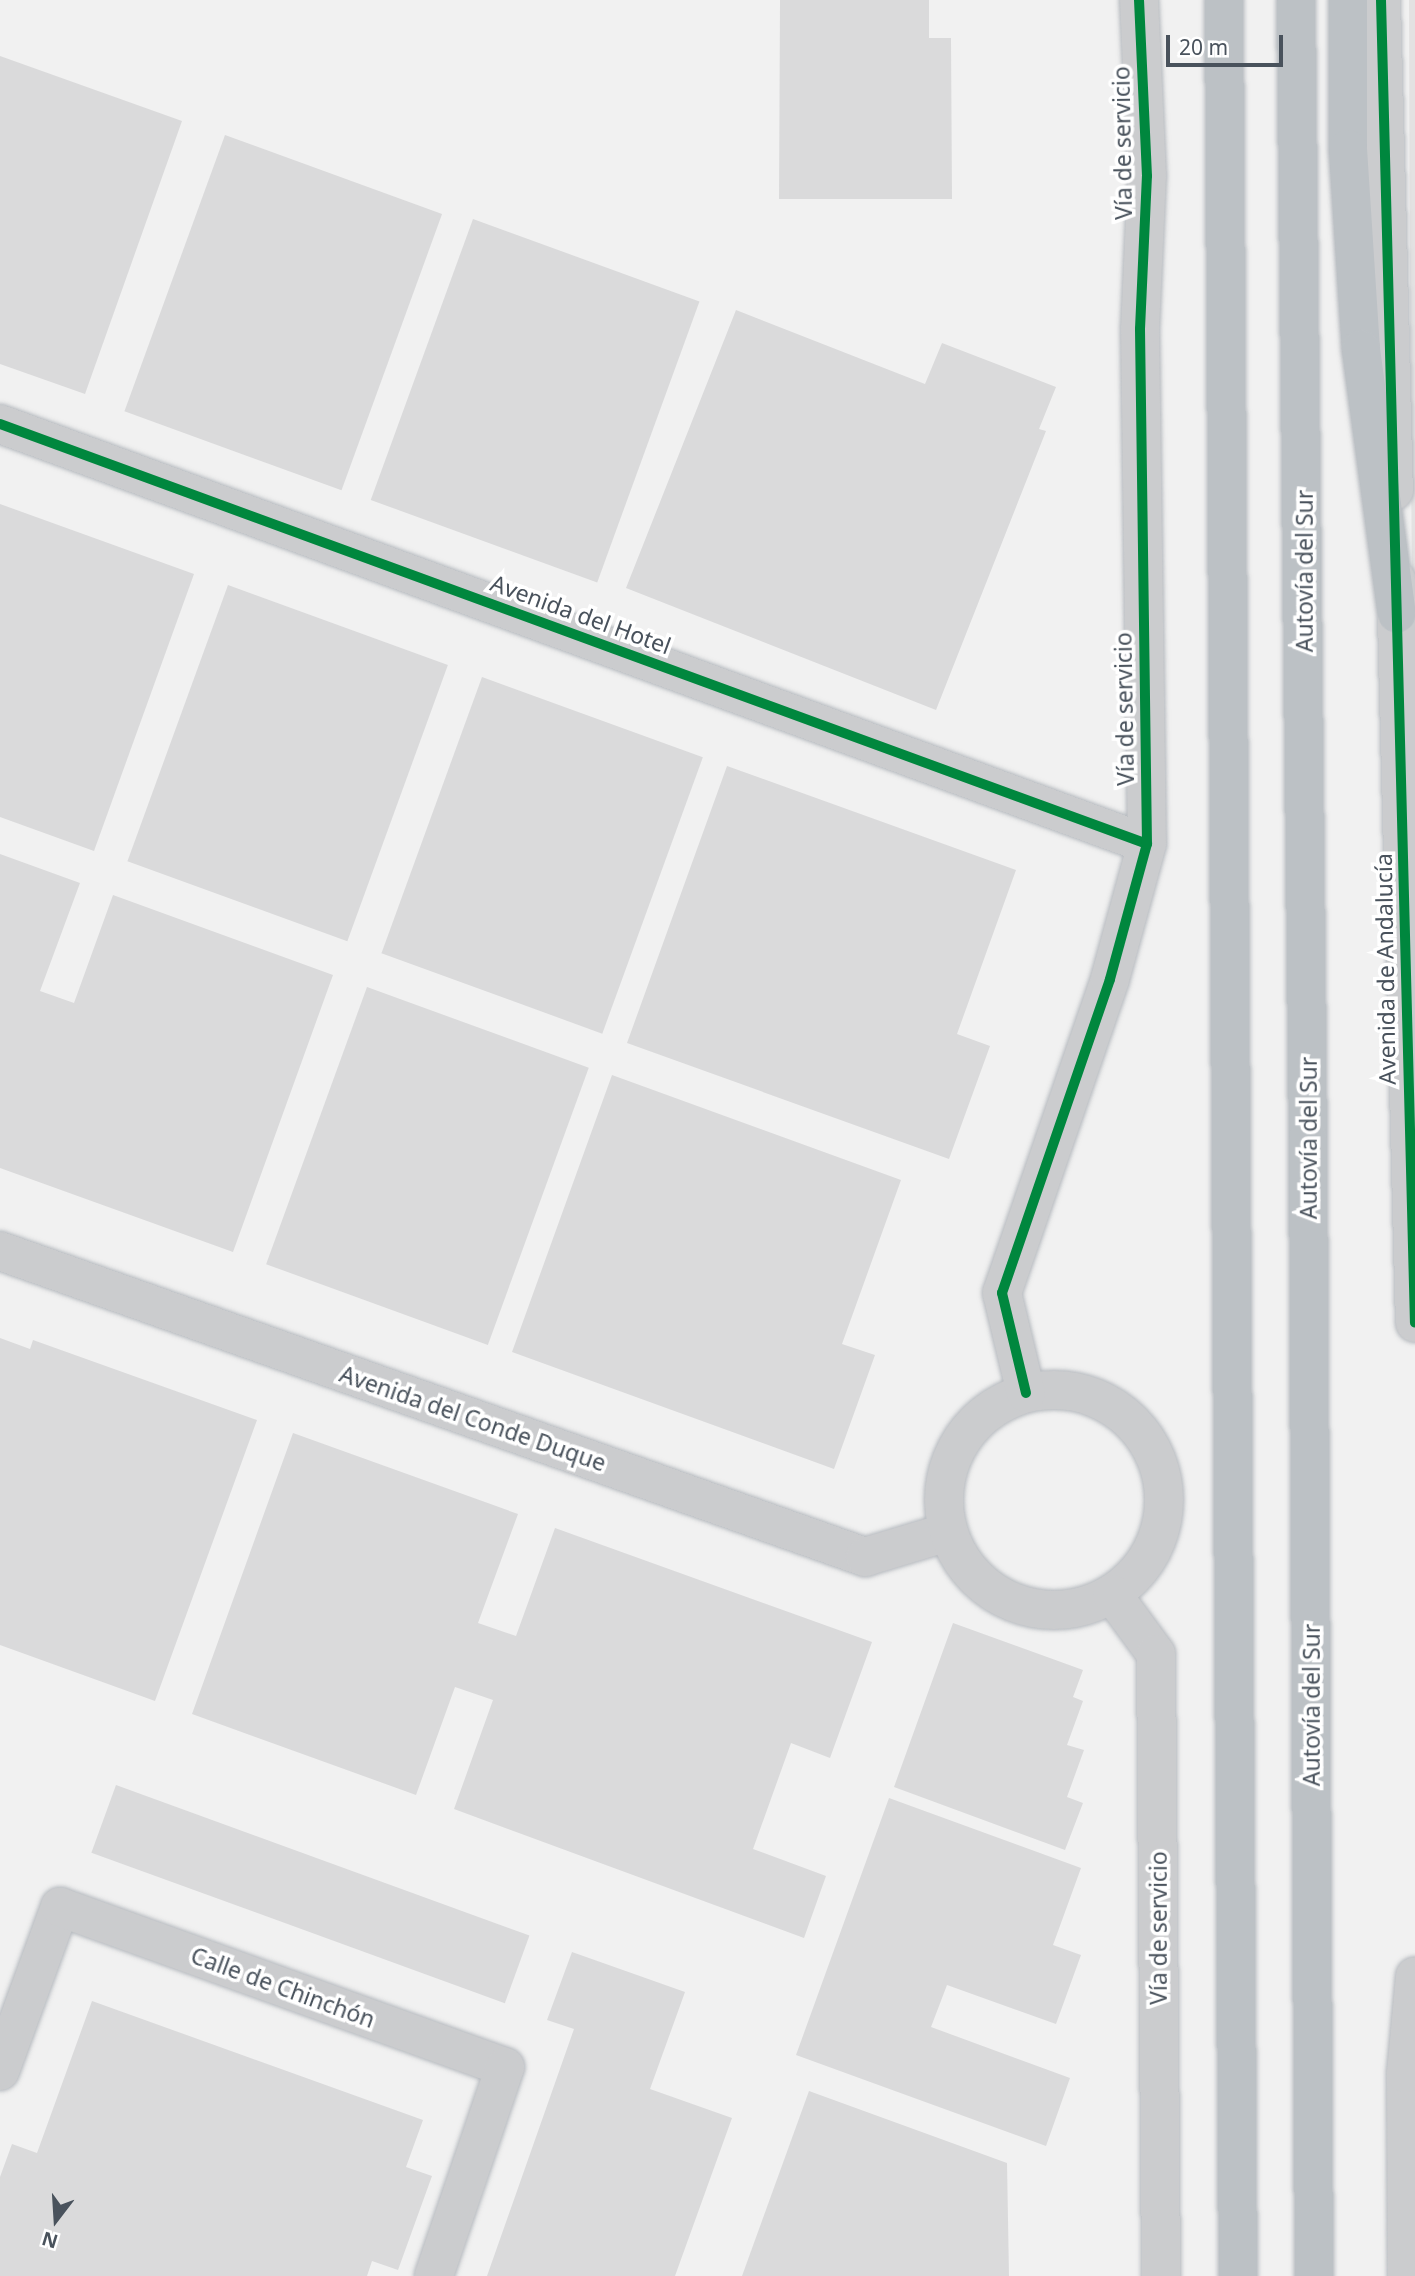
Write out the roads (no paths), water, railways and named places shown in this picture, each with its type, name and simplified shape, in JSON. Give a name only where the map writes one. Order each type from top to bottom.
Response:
[{"type":"highway","points":[[1224,0],[1238,2276]]},
{"type":"highway","name":"Autovía del Sur","points":[[1296,0],[1308,1139],[1314,2276]]},
{"type":"highway","points":[[1348,0],[1348,149],[1362,349],[1397,614]]},
{"type":"street","name":"Vía de servicio","points":[[1026,1393],[1002,1293],[1110,979],[1147,844],[1140,329],[1147,176],[1139,0]]},
{"type":"street","points":[[1381,0],[1397,614]]},
{"type":"street","name":"Avenida del Hotel","points":[[0,424],[1147,844]]},
{"type":"street","name":"Avenida de Andalucía","points":[[1397,614],[1415,1323]]},
{"type":"street","name":"Avenida del Conde Duque","points":[[0,1251],[865,1557],[948,1532]]},
{"type":"street","points":[[1052,1390],[1078,1392],[1102,1401],[1125,1415],[1143,1434],[1156,1457],[1164,1482],[1160,1534],[1149,1558],[1133,1578],[1112,1594],[1081,1607],[1048,1610],[1015,1603],[986,1586],[963,1562],[948,1532],[944,1503],[947,1474],[958,1446],[975,1423],[999,1405],[1026,1393],[1052,1390]]},
{"type":"street","name":"Vía de servicio","points":[[1112,1594],[1156,1654],[1161,2276]]},
{"type":"street","name":"Calle de Chinchón","points":[[0,2071],[60,1907],[505,2067],[434,2276]]},
{"type":"street","points":[[1407,2276],[1406,2073],[1415,1976]]}]
